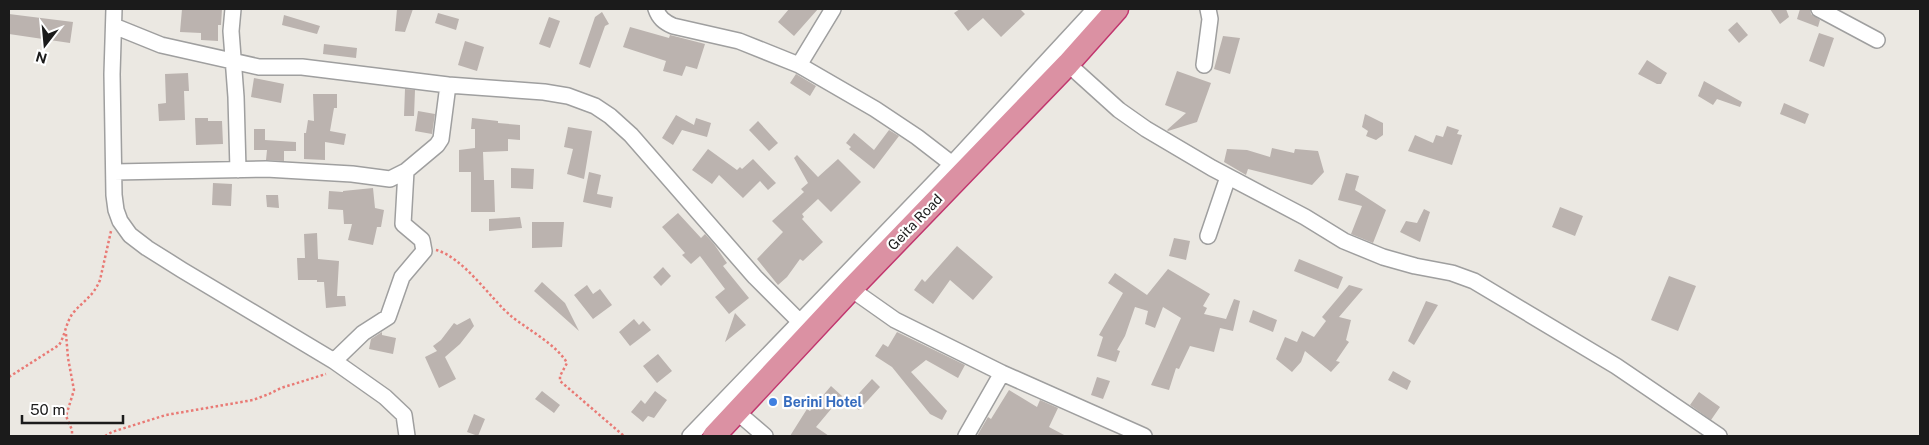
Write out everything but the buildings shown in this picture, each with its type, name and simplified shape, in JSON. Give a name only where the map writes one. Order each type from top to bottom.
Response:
[{"type":"highway","name":"Geita Road","points":[[714,436],[851,289],[1068,64],[1117,9]]},
{"type":"street","points":[[114,9],[112,74],[114,196],[120,221],[130,235],[147,248],[339,364],[385,397],[404,415],[407,436]]},
{"type":"street","points":[[233,9],[232,31],[238,170]]},
{"type":"street","points":[[656,9],[658,16],[664,23],[740,41],[799,65],[882,114],[917,137],[952,164]]},
{"type":"street","points":[[799,65],[832,9]]},
{"type":"street","points":[[690,436],[952,164],[1096,9]]},
{"type":"street","points":[[1204,65],[1210,19],[1208,9]]},
{"type":"street","points":[[1819,9],[1877,40]]},
{"type":"street","points":[[114,26],[161,45],[265,68],[302,67],[448,85],[524,90],[560,95],[584,101],[610,116],[631,135],[755,277],[799,321]]},
{"type":"street","points":[[1068,64],[1087,83],[1133,120],[1228,177],[1305,217],[1344,241],[1383,257],[1415,266],[1452,273],[1474,281],[1616,366],[1719,436]]},
{"type":"street","points":[[114,172],[266,169],[322,172],[386,179],[394,178],[406,171],[437,145],[441,139],[448,85]]},
{"type":"street","points":[[339,364],[363,333],[388,317],[402,277],[422,254],[424,248],[422,240],[403,224],[406,171]]},
{"type":"street","points":[[1208,236],[1228,177]]},
{"type":"street","points":[[851,289],[895,320],[1002,373],[1144,436]]},
{"type":"street","points":[[966,436],[1002,373]]},
{"type":"street","points":[[737,412],[765,436]]},
{"type":"path","points":[[9,378],[59,345],[74,312],[92,294],[100,280],[116,210]]},
{"type":"path","points":[[424,248],[440,251],[454,260],[510,315],[558,353],[566,363],[560,376],[560,381],[624,436]]},
{"type":"path","points":[[66,332],[68,358],[74,390],[66,416],[72,430],[72,436]]},
{"type":"path","points":[[105,436],[120,429],[166,415],[252,400],[339,364]]},
{"type":"place","name":"Berini Hotel","points":[[773,402]]}]
